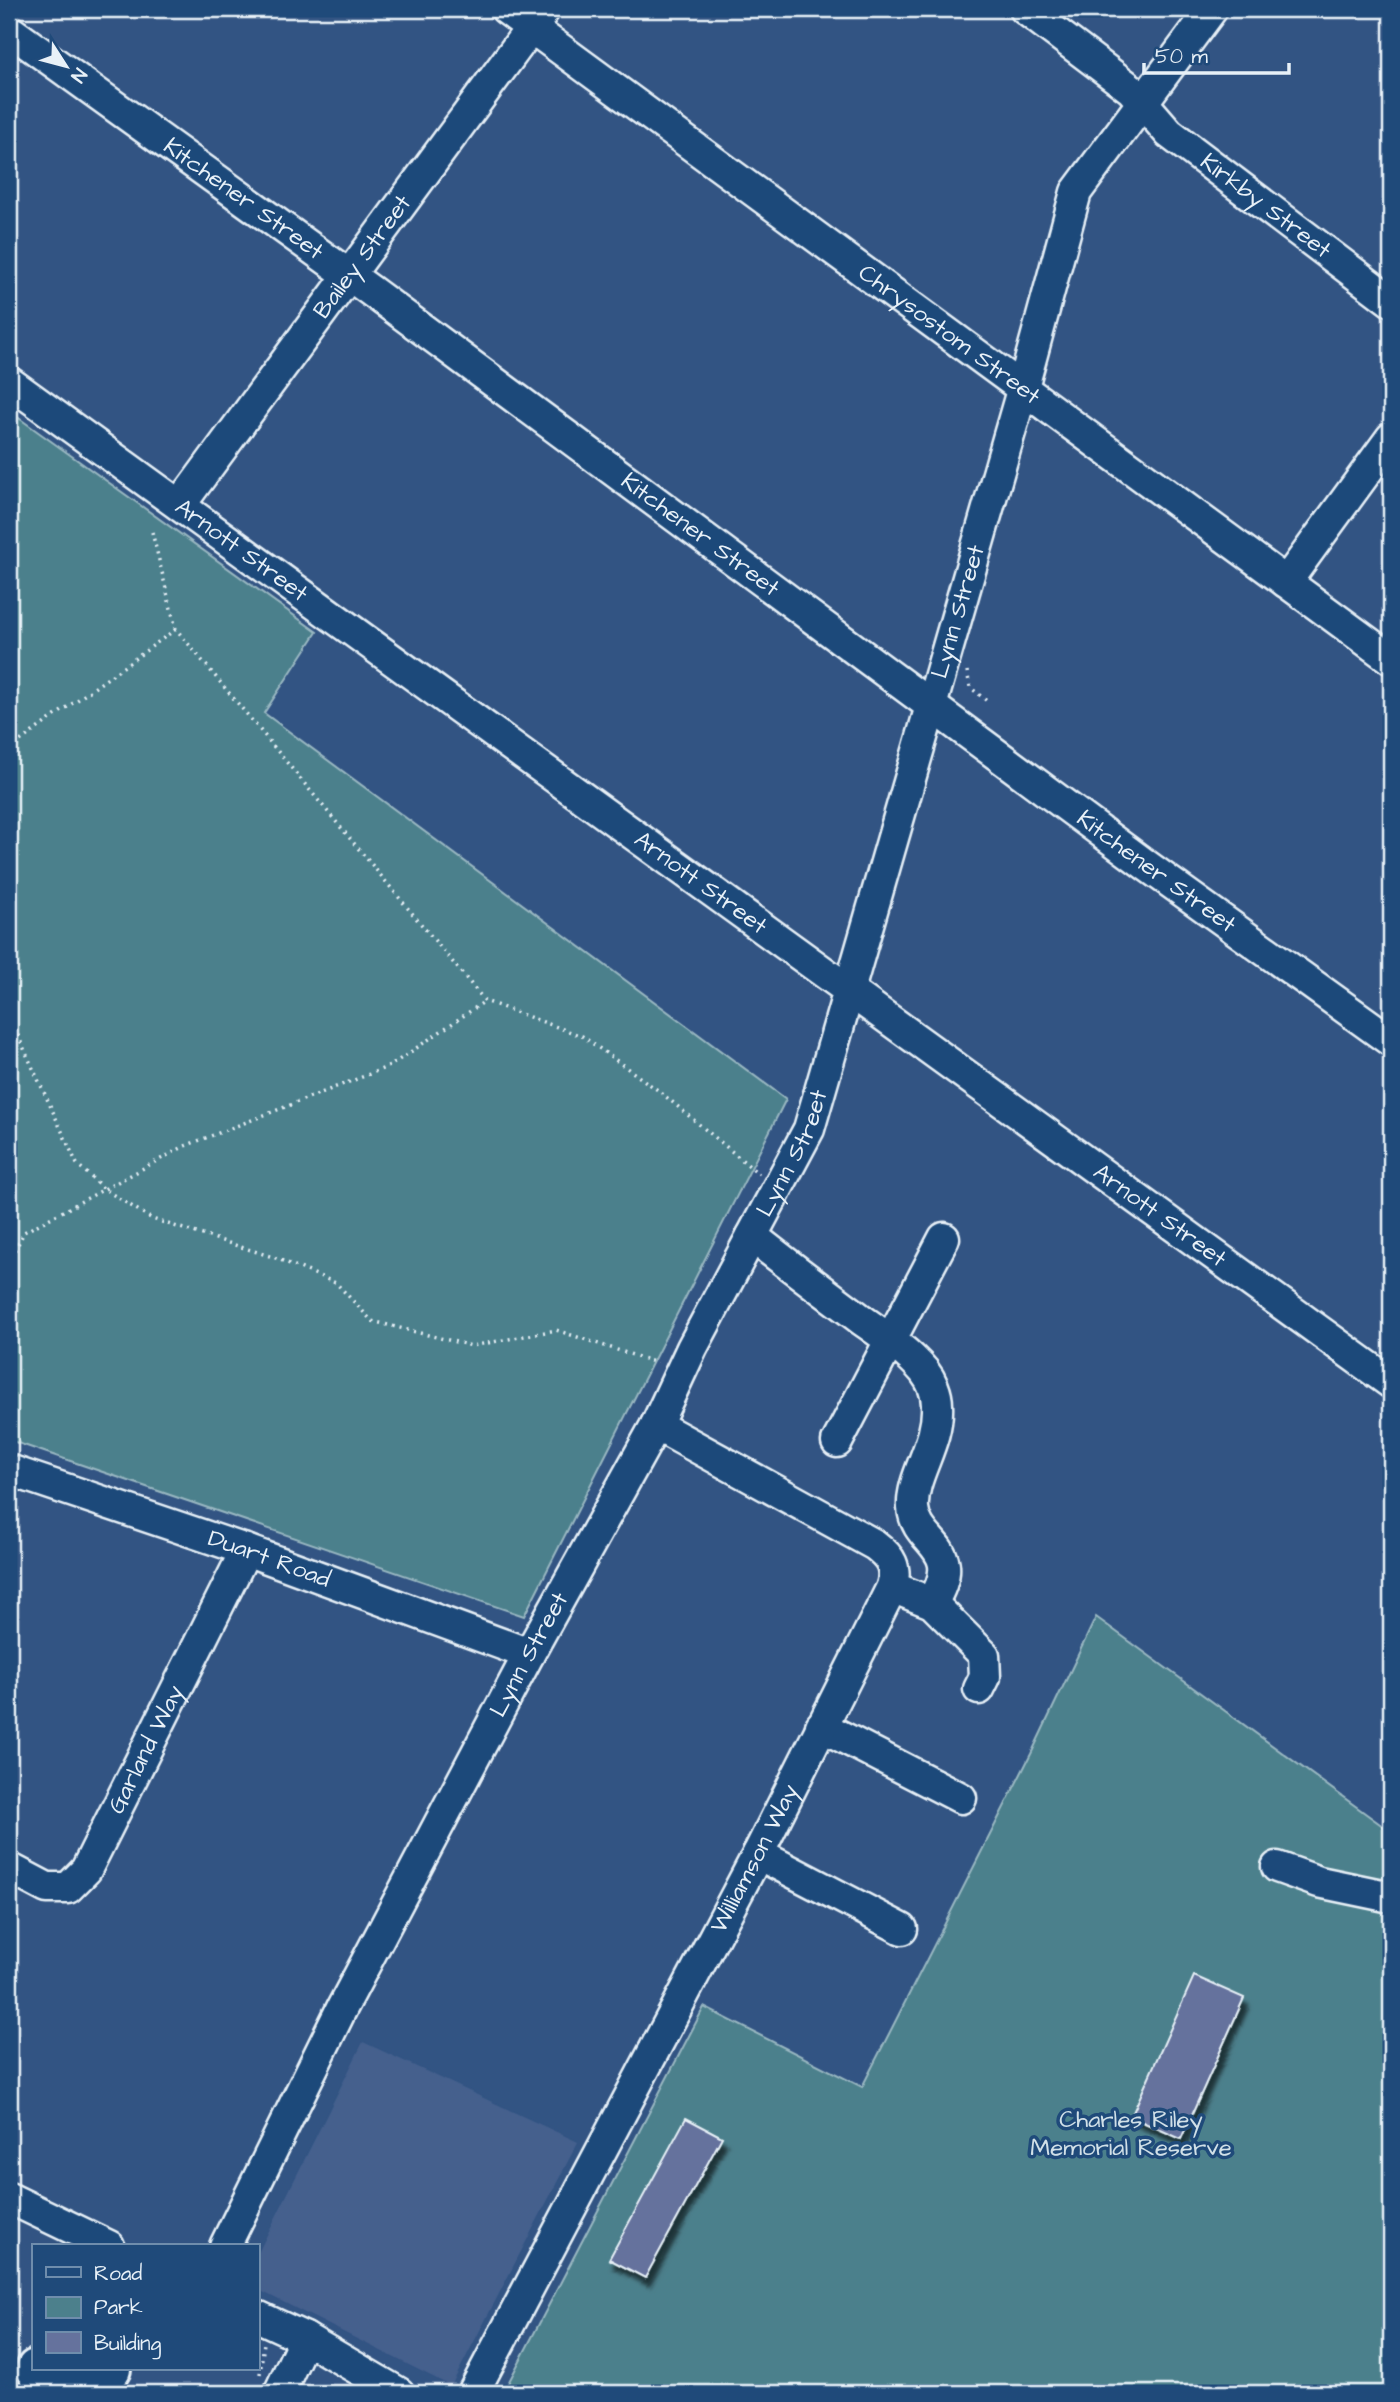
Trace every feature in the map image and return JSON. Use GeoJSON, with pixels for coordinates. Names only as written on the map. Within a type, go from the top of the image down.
{"type":"FeatureCollection","features":[{"type":"Feature","properties":{"kind":"highway"},"geometry":{"type":"LineString","coordinates":[[9,2355],[32,2366]]}},
{"type":"Feature","properties":{"kind":"highway"},"geometry":{"type":"LineString","coordinates":[[39,2370],[56,2379],[88,2382],[109,2370]]}},
{"type":"Feature","properties":{"kind":"street","name":"Chrysostom Street"},"geometry":{"type":"LineString","coordinates":[[506,9],[538,18],[1023,387],[1391,659]]}},
{"type":"Feature","properties":{"kind":"street","name":"Kirkby Street"},"geometry":{"type":"LineString","coordinates":[[1025,9],[1131,89],[1169,133],[1391,301]]}},
{"type":"Feature","properties":{"kind":"street","name":"Lynn Street"},"geometry":{"type":"LineString","coordinates":[[226,2244],[342,2008],[528,1654],[656,1425],[681,1371],[808,1129],[850,992],[1076,192],[1212,9]]}},
{"type":"Feature","properties":{"kind":"street","name":"Kitchener Street"},"geometry":{"type":"LineString","coordinates":[[9,10],[354,269],[933,696],[1168,860],[1391,1021]]}},
{"type":"Feature","properties":{"kind":"street","name":"Bailey Street"},"geometry":{"type":"LineString","coordinates":[[180,505],[538,18]]}},
{"type":"Feature","properties":{"kind":"street","name":"Kitchener Street"},"geometry":{"type":"LineString","coordinates":[[9,30],[354,269]]}},
{"type":"Feature","properties":{"kind":"street","name":"Arnott Street"},"geometry":{"type":"LineString","coordinates":[[9,382],[1391,1383]]}},
{"type":"Feature","properties":{"kind":"street"},"geometry":{"type":"LineString","coordinates":[[1286,582],[1391,438]]}},
{"type":"Feature","properties":{"kind":"street","name":"Kitchener Street"},"geometry":{"type":"LineString","coordinates":[[933,696],[1197,902],[1391,1041]]}},
{"type":"Feature","properties":{"kind":"street"},"geometry":{"type":"LineString","coordinates":[[752,1236],[891,1341],[923,1370],[937,1401],[934,1440],[915,1492],[913,1509],[916,1519],[942,1558],[944,1574],[932,1603]]}},
{"type":"Feature","properties":{"kind":"street"},"geometry":{"type":"LineString","coordinates":[[837,1442],[944,1238]]}},
{"type":"Feature","properties":{"kind":"street"},"geometry":{"type":"LineString","coordinates":[[656,1425],[875,1545],[893,1563],[895,1574],[892,1587],[932,1603],[984,1655],[985,1678],[979,1689]]}},
{"type":"Feature","properties":{"kind":"street","name":"Duart Road"},"geometry":{"type":"LineString","coordinates":[[9,1470],[246,1550],[528,1654]]}},
{"type":"Feature","properties":{"kind":"street","name":"Garland Way"},"geometry":{"type":"LineString","coordinates":[[9,1868],[47,1888],[68,1888],[86,1870],[246,1550]]}},
{"type":"Feature","properties":{"kind":"street","name":"Williamson Way"},"geometry":{"type":"LineString","coordinates":[[472,2393],[758,1854],[892,1587]]}},
{"type":"Feature","properties":{"kind":"street"},"geometry":{"type":"LineString","coordinates":[[821,1727],[961,1798]]}},
{"type":"Feature","properties":{"kind":"street"},"geometry":{"type":"LineString","coordinates":[[758,1854],[902,1929]]}},
{"type":"Feature","properties":{"kind":"street"},"geometry":{"type":"LineString","coordinates":[[1277,1867],[1318,1882],[1391,1897]]}},
{"type":"Feature","properties":{"kind":"street"},"geometry":{"type":"LineString","coordinates":[[9,2198],[105,2244]]}},
{"type":"Feature","properties":{"kind":"street"},"geometry":{"type":"LineString","coordinates":[[259,2317],[305,2338],[399,2393]]}},
{"type":"Feature","properties":{"kind":"street"},"geometry":{"type":"LineString","coordinates":[[279,2393],[305,2338]]}},
{"type":"Feature","properties":{"kind":"path"},"geometry":{"type":"LineString","coordinates":[[152,532],[176,629],[485,1001],[582,1036],[659,1091],[742,1163],[778,1187]]}},
{"type":"Feature","properties":{"kind":"path"},"geometry":{"type":"LineString","coordinates":[[9,748],[176,629]]}},
{"type":"Feature","properties":{"kind":"path"},"geometry":{"type":"LineString","coordinates":[[966,666],[970,687],[988,702]]}},
{"type":"Feature","properties":{"kind":"path"},"geometry":{"type":"LineString","coordinates":[[9,1263],[24,1232],[186,1146],[390,1066],[485,1001]]}},
{"type":"Feature","properties":{"kind":"path"},"geometry":{"type":"LineString","coordinates":[[9,1016],[77,1164],[104,1189],[152,1219],[273,1257],[336,1283],[372,1321],[472,1346],[556,1330],[681,1371]]}},
{"type":"Feature","properties":{"kind":"shaded area"},"geometry":{"type":"Polygon","coordinates":[[[363,2042],[578,2142],[451,2386],[259,2290],[259,2251],[363,2042]]]}},
{"type":"Feature","properties":{"kind":"green space"},"geometry":{"type":"Polygon","coordinates":[[[9,411],[317,632],[264,713],[786,1099],[524,1616],[9,1440],[9,411]]]}},
{"type":"Feature","properties":{"kind":"green space","name":"Charles Riley Memorial Reserve"},"geometry":{"type":"Polygon","coordinates":[[[1096,1617],[1391,1832],[1391,2393],[503,2393],[704,2007],[862,2087],[1031,1754],[1096,1617]]]}},
{"type":"Feature","properties":{"kind":"building"},"geometry":{"type":"Polygon","coordinates":[[[1194,1976],[1244,1998],[1181,2139],[1131,2117],[1194,1976]]]}},
{"type":"Feature","properties":{"kind":"building"},"geometry":{"type":"Polygon","coordinates":[[[686,2118],[722,2137],[645,2278],[609,2259],[686,2118]]]}}]}
